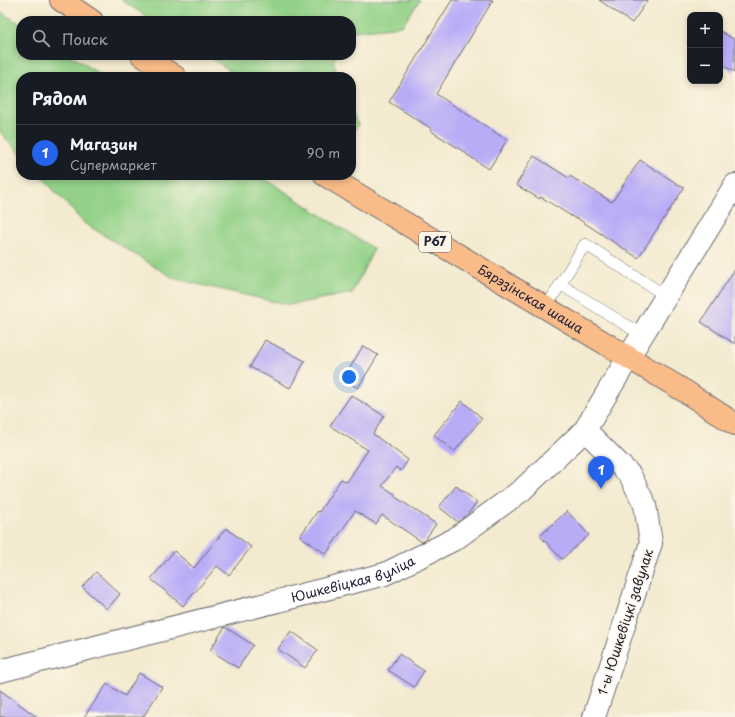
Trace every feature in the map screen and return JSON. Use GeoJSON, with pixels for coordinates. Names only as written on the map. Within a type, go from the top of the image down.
{"type":"FeatureCollection","features":[{"type":"Feature","properties":{"kind":"main road"},"geometry":{"type":"LineString","coordinates":[[61,0],[85,16]]}},
{"type":"Feature","properties":{"kind":"main road"},"geometry":{"type":"LineString","coordinates":[[150,60],[168,72]]}},
{"type":"Feature","properties":{"kind":"main road","name":"Бярэзінская шаша"},"geometry":{"type":"LineString","coordinates":[[333,180],[735,424]]}},
{"type":"Feature","properties":{"kind":"street","name":"Юшкевіцкая вуліца"},"geometry":{"type":"LineString","coordinates":[[0,671],[385,574],[455,539],[522,490],[585,430],[735,185]]}},
{"type":"Feature","properties":{"kind":"street","name":"1-ы Юшкевіцкі завулак"},"geometry":{"type":"LineString","coordinates":[[585,430],[630,474],[646,505],[651,543],[594,717]]}},
{"type":"Feature","properties":{"kind":"lane"},"geometry":{"type":"LineString","coordinates":[[545,308],[585,244],[666,296]]}},
{"type":"Feature","properties":{"kind":"lane"},"geometry":{"type":"LineString","coordinates":[[560,284],[642,335]]}},
{"type":"Feature","properties":{"kind":"green space"},"geometry":{"type":"Polygon","coordinates":[[[121,0],[420,0],[402,26],[356,31],[356,16],[146,16],[121,0]]]}},
{"type":"Feature","properties":{"kind":"green space"},"geometry":{"type":"Polygon","coordinates":[[[0,12],[16,21],[16,60],[78,60],[96,72],[16,72],[16,150],[0,132],[0,12]]]}},
{"type":"Feature","properties":{"kind":"green space"},"geometry":{"type":"Polygon","coordinates":[[[214,60],[334,60],[333,62],[337,72],[232,72],[214,60]]]}},
{"type":"Feature","properties":{"kind":"green space"},"geometry":{"type":"Polygon","coordinates":[[[45,180],[267,180],[374,249],[352,293],[289,305],[175,279],[84,223],[45,180]]]}},
{"type":"Feature","properties":{"kind":"building"},"geometry":{"type":"Polygon","coordinates":[[[452,0],[493,0],[436,94],[507,140],[489,169],[431,131],[432,129],[389,102],[452,0]]]}},
{"type":"Feature","properties":{"kind":"building"},"geometry":{"type":"Polygon","coordinates":[[[599,0],[648,0],[632,23],[599,0]]]}},
{"type":"Feature","properties":{"kind":"building"},"geometry":{"type":"Polygon","coordinates":[[[723,33],[735,40],[735,72],[723,66],[723,33]]]}},
{"type":"Feature","properties":{"kind":"building"},"geometry":{"type":"Polygon","coordinates":[[[534,156],[612,202],[640,160],[684,188],[638,258],[577,218],[576,219],[541,197],[540,199],[516,185],[534,156]]]}},
{"type":"Feature","properties":{"kind":"building"},"geometry":{"type":"Polygon","coordinates":[[[735,269],[735,344],[701,322],[735,269]]]}},
{"type":"Feature","properties":{"kind":"building"},"geometry":{"type":"Polygon","coordinates":[[[265,340],[305,361],[290,388],[250,367],[265,340]]]}},
{"type":"Feature","properties":{"kind":"building"},"geometry":{"type":"Polygon","coordinates":[[[363,346],[378,355],[358,388],[343,379],[363,346]]]}},
{"type":"Feature","properties":{"kind":"building"},"geometry":{"type":"Polygon","coordinates":[[[351,395],[384,416],[373,434],[408,460],[401,471],[396,467],[382,486],[395,494],[394,496],[436,524],[422,542],[382,515],[376,524],[355,511],[326,554],[300,536],[318,511],[319,512],[341,479],[347,482],[368,450],[330,426],[351,395]]]}},
{"type":"Feature","properties":{"kind":"building"},"geometry":{"type":"Polygon","coordinates":[[[462,401],[482,418],[454,452],[434,435],[462,401]]]}},
{"type":"Feature","properties":{"kind":"building"},"geometry":{"type":"Polygon","coordinates":[[[456,486],[477,502],[467,515],[458,522],[439,507],[456,486]]]}},
{"type":"Feature","properties":{"kind":"building"},"geometry":{"type":"Polygon","coordinates":[[[567,511],[589,535],[562,559],[540,536],[567,511]]]}},
{"type":"Feature","properties":{"kind":"building"},"geometry":{"type":"Polygon","coordinates":[[[226,528],[251,547],[229,575],[217,566],[183,606],[151,579],[174,551],[194,568],[226,528]]]}},
{"type":"Feature","properties":{"kind":"building"},"geometry":{"type":"Polygon","coordinates":[[[96,572],[120,594],[107,609],[82,587],[96,572]]]}},
{"type":"Feature","properties":{"kind":"building"},"geometry":{"type":"Polygon","coordinates":[[[225,627],[253,645],[238,668],[210,650],[225,627]]]}},
{"type":"Feature","properties":{"kind":"building"},"geometry":{"type":"Polygon","coordinates":[[[291,631],[318,650],[305,668],[278,649],[291,631]]]}},
{"type":"Feature","properties":{"kind":"building"},"geometry":{"type":"Polygon","coordinates":[[[399,654],[424,671],[414,687],[388,670],[399,654]]]}},
{"type":"Feature","properties":{"kind":"building"},"geometry":{"type":"Polygon","coordinates":[[[139,673],[162,687],[143,717],[84,717],[107,684],[125,696],[139,673]]]}},
{"type":"Feature","properties":{"kind":"building"},"geometry":{"type":"Polygon","coordinates":[[[0,690],[37,717],[0,717],[0,690]]]}},
{"type":"Feature","properties":{"kind":"place","name":"Магазин"},"geometry":{"type":"Point","coordinates":[601,489]}}]}
